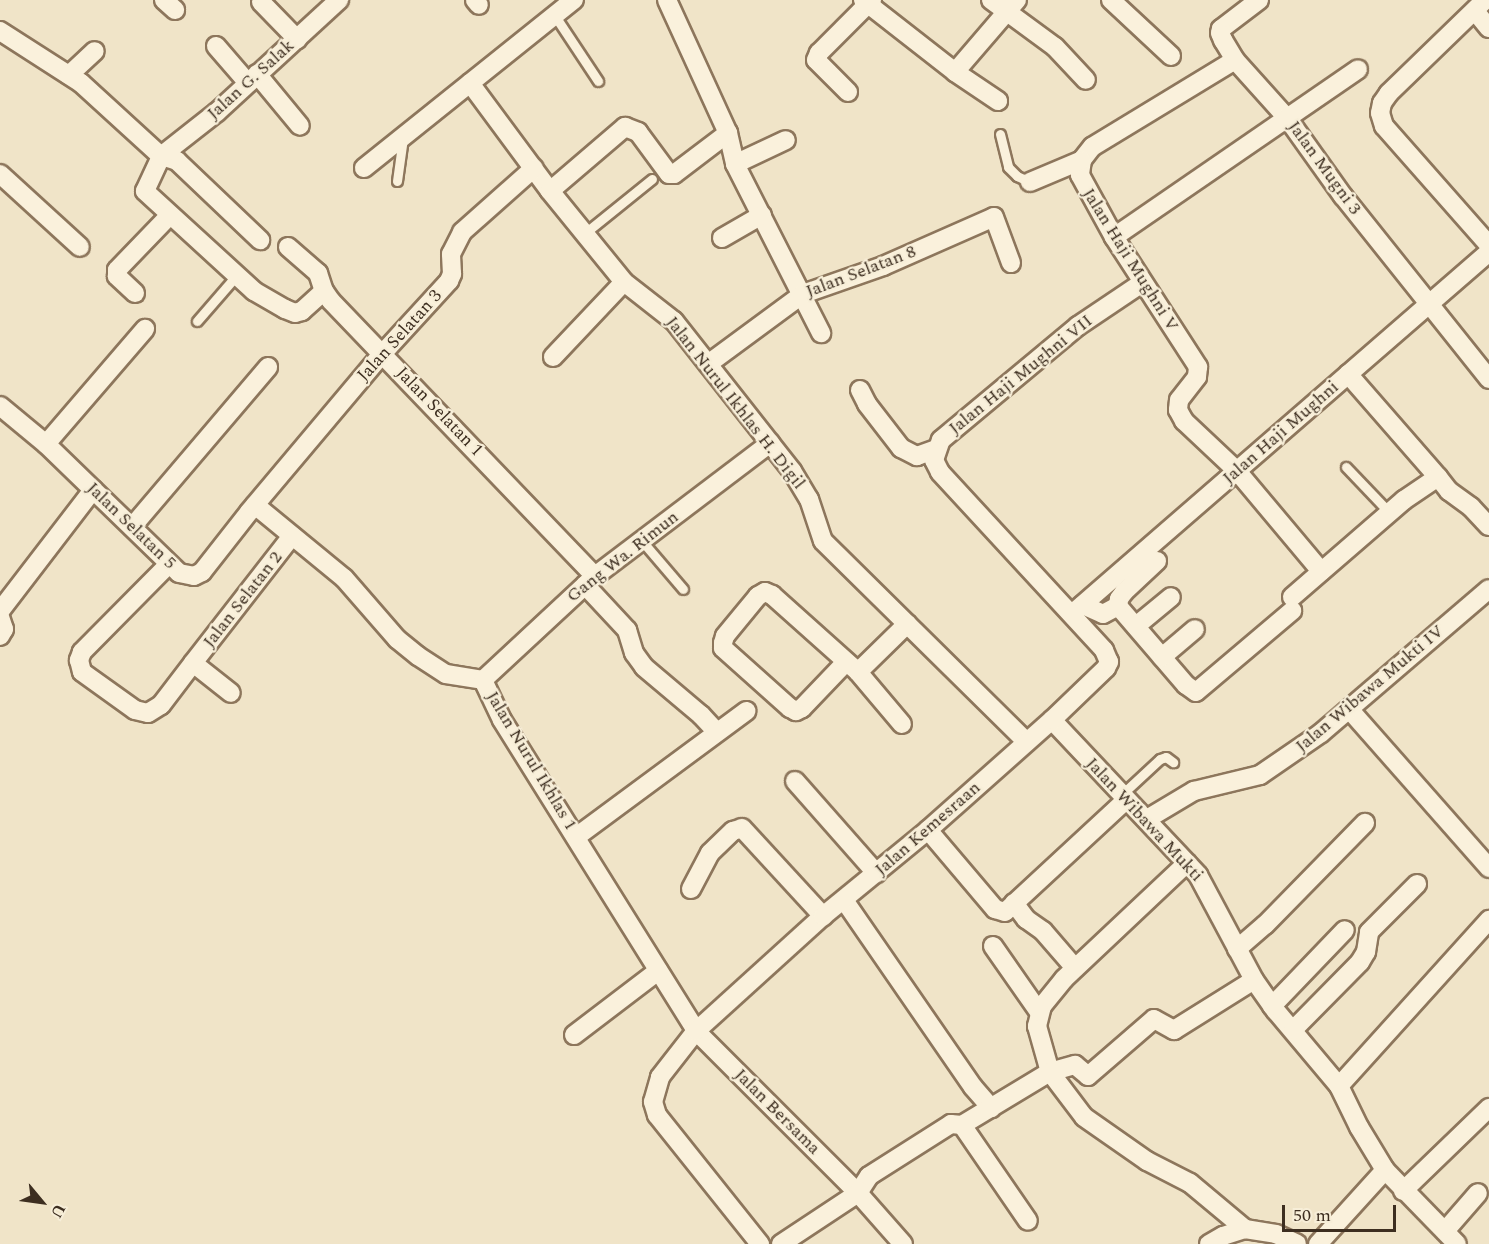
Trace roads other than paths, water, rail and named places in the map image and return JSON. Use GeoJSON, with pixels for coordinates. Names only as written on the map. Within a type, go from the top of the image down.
{"type":"FeatureCollection","features":[{"type":"Feature","properties":{"kind":"street","name":"Jalan G. Salak"},"geometry":{"type":"LineString","coordinates":[[161,156],[217,112],[339,0]]}},
{"type":"Feature","properties":{"kind":"street"},"geometry":{"type":"LineString","coordinates":[[364,168],[574,0]]}},
{"type":"Feature","properties":{"kind":"street"},"geometry":{"type":"LineString","coordinates":[[667,0],[728,133],[735,164],[822,333]]}},
{"type":"Feature","properties":{"kind":"street"},"geometry":{"type":"LineString","coordinates":[[992,0],[1012,6],[1086,80]]}},
{"type":"Feature","properties":{"kind":"street"},"geometry":{"type":"LineString","coordinates":[[1111,0],[1171,56]]}},
{"type":"Feature","properties":{"kind":"street"},"geometry":{"type":"LineString","coordinates":[[848,92],[816,60],[819,53],[868,1],[955,72],[998,101]]}},
{"type":"Feature","properties":{"kind":"street"},"geometry":{"type":"LineString","coordinates":[[261,2],[297,39]]}},
{"type":"Feature","properties":{"kind":"street","name":"Jalan Mugni 3"},"geometry":{"type":"LineString","coordinates":[[1246,3],[1221,29],[1220,33],[1235,60],[1288,119],[1343,196],[1489,379]]}},
{"type":"Feature","properties":{"kind":"street"},"geometry":{"type":"LineString","coordinates":[[1483,3],[1489,28]]}},
{"type":"Feature","properties":{"kind":"street"},"geometry":{"type":"LineString","coordinates":[[1483,3],[1389,93],[1382,103],[1380,113],[1384,126],[1489,245]]}},
{"type":"Feature","properties":{"kind":"street"},"geometry":{"type":"LineString","coordinates":[[955,72],[1012,6]]}},
{"type":"Feature","properties":{"kind":"street"},"geometry":{"type":"LineString","coordinates":[[0,31],[81,83],[161,156],[177,161],[260,240]]}},
{"type":"Feature","properties":{"kind":"street"},"geometry":{"type":"LineString","coordinates":[[216,46],[300,126]]}},
{"type":"Feature","properties":{"kind":"street"},"geometry":{"type":"LineString","coordinates":[[69,75],[95,51]]}},
{"type":"Feature","properties":{"kind":"street"},"geometry":{"type":"LineString","coordinates":[[1030,182],[1082,160],[1102,140],[1235,60]]}},
{"type":"Feature","properties":{"kind":"street"},"geometry":{"type":"LineString","coordinates":[[1114,237],[1358,69]]}},
{"type":"Feature","properties":{"kind":"street","name":"Jalan Nurul Ikhlas H. Digil"},"geometry":{"type":"LineString","coordinates":[[471,83],[550,191],[624,282],[674,321],[770,443],[804,489],[823,541],[1027,742]]}},
{"type":"Feature","properties":{"kind":"street"},"geometry":{"type":"LineString","coordinates":[[550,191],[625,127],[638,132],[669,174],[674,174],[728,133]]}},
{"type":"Feature","properties":{"kind":"street"},"geometry":{"type":"LineString","coordinates":[[735,164],[786,140]]}},
{"type":"Feature","properties":{"kind":"street"},"geometry":{"type":"LineString","coordinates":[[161,156],[145,191],[169,216],[254,291],[295,314],[302,312],[324,291]]}},
{"type":"Feature","properties":{"kind":"street","name":"Jalan Haji Mughni V"},"geometry":{"type":"LineString","coordinates":[[1082,160],[1082,183],[1142,283],[1198,367],[1197,377],[1179,400],[1178,410],[1184,421],[1237,471]]}},
{"type":"Feature","properties":{"kind":"street","name":"Jalan Selatan 3"},"geometry":{"type":"LineString","coordinates":[[255,505],[383,353],[448,281],[452,274],[451,254],[462,232],[534,168]]}},
{"type":"Feature","properties":{"kind":"street"},"geometry":{"type":"LineString","coordinates":[[0,174],[80,247]]}},
{"type":"Feature","properties":{"kind":"street"},"geometry":{"type":"LineString","coordinates":[[722,238],[762,215]]}},
{"type":"Feature","properties":{"kind":"street"},"geometry":{"type":"LineString","coordinates":[[135,293],[117,276],[117,270],[169,216]]}},
{"type":"Feature","properties":{"kind":"street","name":"Jalan Selatan 8"},"geometry":{"type":"LineString","coordinates":[[708,364],[803,294],[883,266],[994,217],[1011,263]]}},
{"type":"Feature","properties":{"kind":"street","name":"Jalan Selatan 1"},"geometry":{"type":"LineString","coordinates":[[288,248],[318,273],[324,291],[590,580],[627,630],[634,653],[644,667],[701,715],[717,732]]}},
{"type":"Feature","properties":{"kind":"street","name":"Jalan Haji Mughni"},"geometry":{"type":"LineString","coordinates":[[1078,609],[1489,252]]}},
{"type":"Feature","properties":{"kind":"street"},"geometry":{"type":"LineString","coordinates":[[553,357],[624,282]]}},
{"type":"Feature","properties":{"kind":"street","name":"Jalan Haji Mughni VII"},"geometry":{"type":"LineString","coordinates":[[1078,609],[940,472],[934,460],[936,449],[941,440],[1078,326],[1142,283]]}},
{"type":"Feature","properties":{"kind":"street"},"geometry":{"type":"LineString","coordinates":[[46,444],[145,329]]}},
{"type":"Feature","properties":{"kind":"street"},"geometry":{"type":"LineString","coordinates":[[132,527],[268,367]]}},
{"type":"Feature","properties":{"kind":"street"},"geometry":{"type":"LineString","coordinates":[[1348,374],[1449,491],[1472,507],[1489,526]]}},
{"type":"Feature","properties":{"kind":"street"},"geometry":{"type":"LineString","coordinates":[[860,390],[867,404],[901,448],[917,456],[936,449]]}},
{"type":"Feature","properties":{"kind":"street","name":"Jalan Selatan 5"},"geometry":{"type":"LineString","coordinates":[[2,410],[46,444],[169,564],[187,576],[202,572],[255,505]]}},
{"type":"Feature","properties":{"kind":"street","name":"Gang Wa. Rimun"},"geometry":{"type":"LineString","coordinates":[[483,680],[590,580],[770,443]]}},
{"type":"Feature","properties":{"kind":"street"},"geometry":{"type":"LineString","coordinates":[[1237,471],[1321,571]]}},
{"type":"Feature","properties":{"kind":"street"},"geometry":{"type":"LineString","coordinates":[[1157,561],[1124,592],[1119,599],[1119,606],[1162,657],[1196,692],[1292,604],[1321,571],[1390,513],[1438,477]]}},
{"type":"Feature","properties":{"kind":"street"},"geometry":{"type":"LineString","coordinates":[[0,610],[93,490]]}},
{"type":"Feature","properties":{"kind":"street","name":"Jalan Nurul Ikhlas 1"},"geometry":{"type":"LineString","coordinates":[[255,505],[344,578],[397,639],[418,656],[446,674],[483,680],[502,720],[696,1031]]}},
{"type":"Feature","properties":{"kind":"street","name":"Jalan Selatan 2"},"geometry":{"type":"LineString","coordinates":[[169,564],[82,652],[79,660],[82,672],[135,710],[148,713],[161,705],[292,536]]}},
{"type":"Feature","properties":{"kind":"street","name":"Jalan Wibawa Mukti IV"},"geometry":{"type":"LineString","coordinates":[[1147,819],[1194,791],[1260,776],[1321,733],[1489,589]]}},
{"type":"Feature","properties":{"kind":"street"},"geometry":{"type":"LineString","coordinates":[[902,724],[852,667],[772,595],[765,592],[758,596],[725,636],[723,643],[723,648],[796,711],[802,708],[852,667],[907,624]]}},
{"type":"Feature","properties":{"kind":"street"},"geometry":{"type":"LineString","coordinates":[[1136,626],[1171,597]]}},
{"type":"Feature","properties":{"kind":"street"},"geometry":{"type":"LineString","coordinates":[[1078,609],[1103,614],[1119,606]]}},
{"type":"Feature","properties":{"kind":"street","name":"Jalan Kemesraan"},"geometry":{"type":"LineString","coordinates":[[760,1244],[657,1115],[653,1102],[660,1077],[696,1031],[823,916],[928,830],[1102,674],[1109,662],[1078,609]]}},
{"type":"Feature","properties":{"kind":"street"},"geometry":{"type":"LineString","coordinates":[[0,617],[4,629],[0,636]]}},
{"type":"Feature","properties":{"kind":"street"},"geometry":{"type":"LineString","coordinates":[[1162,657],[1195,629]]}},
{"type":"Feature","properties":{"kind":"street"},"geometry":{"type":"LineString","coordinates":[[193,663],[231,693]]}},
{"type":"Feature","properties":{"kind":"street"},"geometry":{"type":"LineString","coordinates":[[1349,709],[1489,868]]}},
{"type":"Feature","properties":{"kind":"street"},"geometry":{"type":"LineString","coordinates":[[576,837],[746,711]]}},
{"type":"Feature","properties":{"kind":"street","name":"Jalan Wibawa Mukti"},"geometry":{"type":"LineString","coordinates":[[1052,720],[1123,799],[1147,819],[1187,863],[1208,891],[1254,980],[1272,1006],[1339,1086],[1359,1127],[1385,1170],[1451,1238]]}},
{"type":"Feature","properties":{"kind":"street"},"geometry":{"type":"LineString","coordinates":[[795,781],[876,873]]}},
{"type":"Feature","properties":{"kind":"street"},"geometry":{"type":"LineString","coordinates":[[928,830],[995,909],[1009,907],[1123,799]]}},
{"type":"Feature","properties":{"kind":"street"},"geometry":{"type":"LineString","coordinates":[[1237,949],[1264,925],[1365,823]]}},
{"type":"Feature","properties":{"kind":"street"},"geometry":{"type":"LineString","coordinates":[[691,889],[714,848],[733,831],[742,828],[823,916]]}},
{"type":"Feature","properties":{"kind":"street"},"geometry":{"type":"LineString","coordinates":[[1187,863],[1122,927],[1075,968],[1051,994],[1039,1012],[1036,1026],[1050,1072],[1084,1117],[1147,1161],[1190,1183],[1245,1230]]}},
{"type":"Feature","properties":{"kind":"street"},"geometry":{"type":"LineString","coordinates":[[1293,1030],[1360,962],[1366,952],[1369,932],[1418,884]]}},
{"type":"Feature","properties":{"kind":"street"},"geometry":{"type":"LineString","coordinates":[[844,900],[973,1087],[991,1108]]}},
{"type":"Feature","properties":{"kind":"street"},"geometry":{"type":"LineString","coordinates":[[1009,907],[1043,931],[1075,968]]}},
{"type":"Feature","properties":{"kind":"street"},"geometry":{"type":"LineString","coordinates":[[1339,1086],[1489,920]]}},
{"type":"Feature","properties":{"kind":"street"},"geometry":{"type":"LineString","coordinates":[[1272,1006],[1345,930]]}},
{"type":"Feature","properties":{"kind":"street"},"geometry":{"type":"LineString","coordinates":[[993,946],[1039,1012]]}},
{"type":"Feature","properties":{"kind":"street"},"geometry":{"type":"LineString","coordinates":[[574,1035],[658,971]]}},
{"type":"Feature","properties":{"kind":"street"},"geometry":{"type":"LineString","coordinates":[[781,1244],[858,1193],[869,1176],[951,1124],[962,1125],[1050,1072],[1075,1065],[1088,1076],[1154,1019],[1174,1030],[1254,980]]}},
{"type":"Feature","properties":{"kind":"street","name":"Jalan Bersama"},"geometry":{"type":"LineString","coordinates":[[696,1031],[858,1193],[903,1244]]}},
{"type":"Feature","properties":{"kind":"street"},"geometry":{"type":"LineString","coordinates":[[1403,1191],[1489,1107]]}},
{"type":"Feature","properties":{"kind":"street"},"geometry":{"type":"LineString","coordinates":[[962,1125],[1028,1221]]}},
{"type":"Feature","properties":{"kind":"street"},"geometry":{"type":"LineString","coordinates":[[1318,1244],[1385,1170]]}},
{"type":"Feature","properties":{"kind":"street"},"geometry":{"type":"LineString","coordinates":[[1451,1238],[1478,1193]]}},
{"type":"Feature","properties":{"kind":"street"},"geometry":{"type":"LineString","coordinates":[[1209,1244],[1223,1236],[1245,1230],[1276,1234],[1297,1244]]}},
{"type":"Feature","properties":{"kind":"lane"},"geometry":{"type":"LineString","coordinates":[[555,16],[598,81]]}},
{"type":"Feature","properties":{"kind":"lane"},"geometry":{"type":"LineString","coordinates":[[1000,134],[1008,167],[1017,176],[1030,182]]}},
{"type":"Feature","properties":{"kind":"lane"},"geometry":{"type":"LineString","coordinates":[[397,181],[403,138]]}},
{"type":"Feature","properties":{"kind":"lane"},"geometry":{"type":"LineString","coordinates":[[585,233],[652,179]]}},
{"type":"Feature","properties":{"kind":"lane"},"geometry":{"type":"LineString","coordinates":[[197,321],[236,276]]}},
{"type":"Feature","properties":{"kind":"lane"},"geometry":{"type":"LineString","coordinates":[[1346,467],[1390,513]]}},
{"type":"Feature","properties":{"kind":"lane"},"geometry":{"type":"LineString","coordinates":[[642,541],[683,589]]}},
{"type":"Feature","properties":{"kind":"lane"},"geometry":{"type":"LineString","coordinates":[[1123,799],[1160,759],[1166,757],[1173,762]]}}]}
